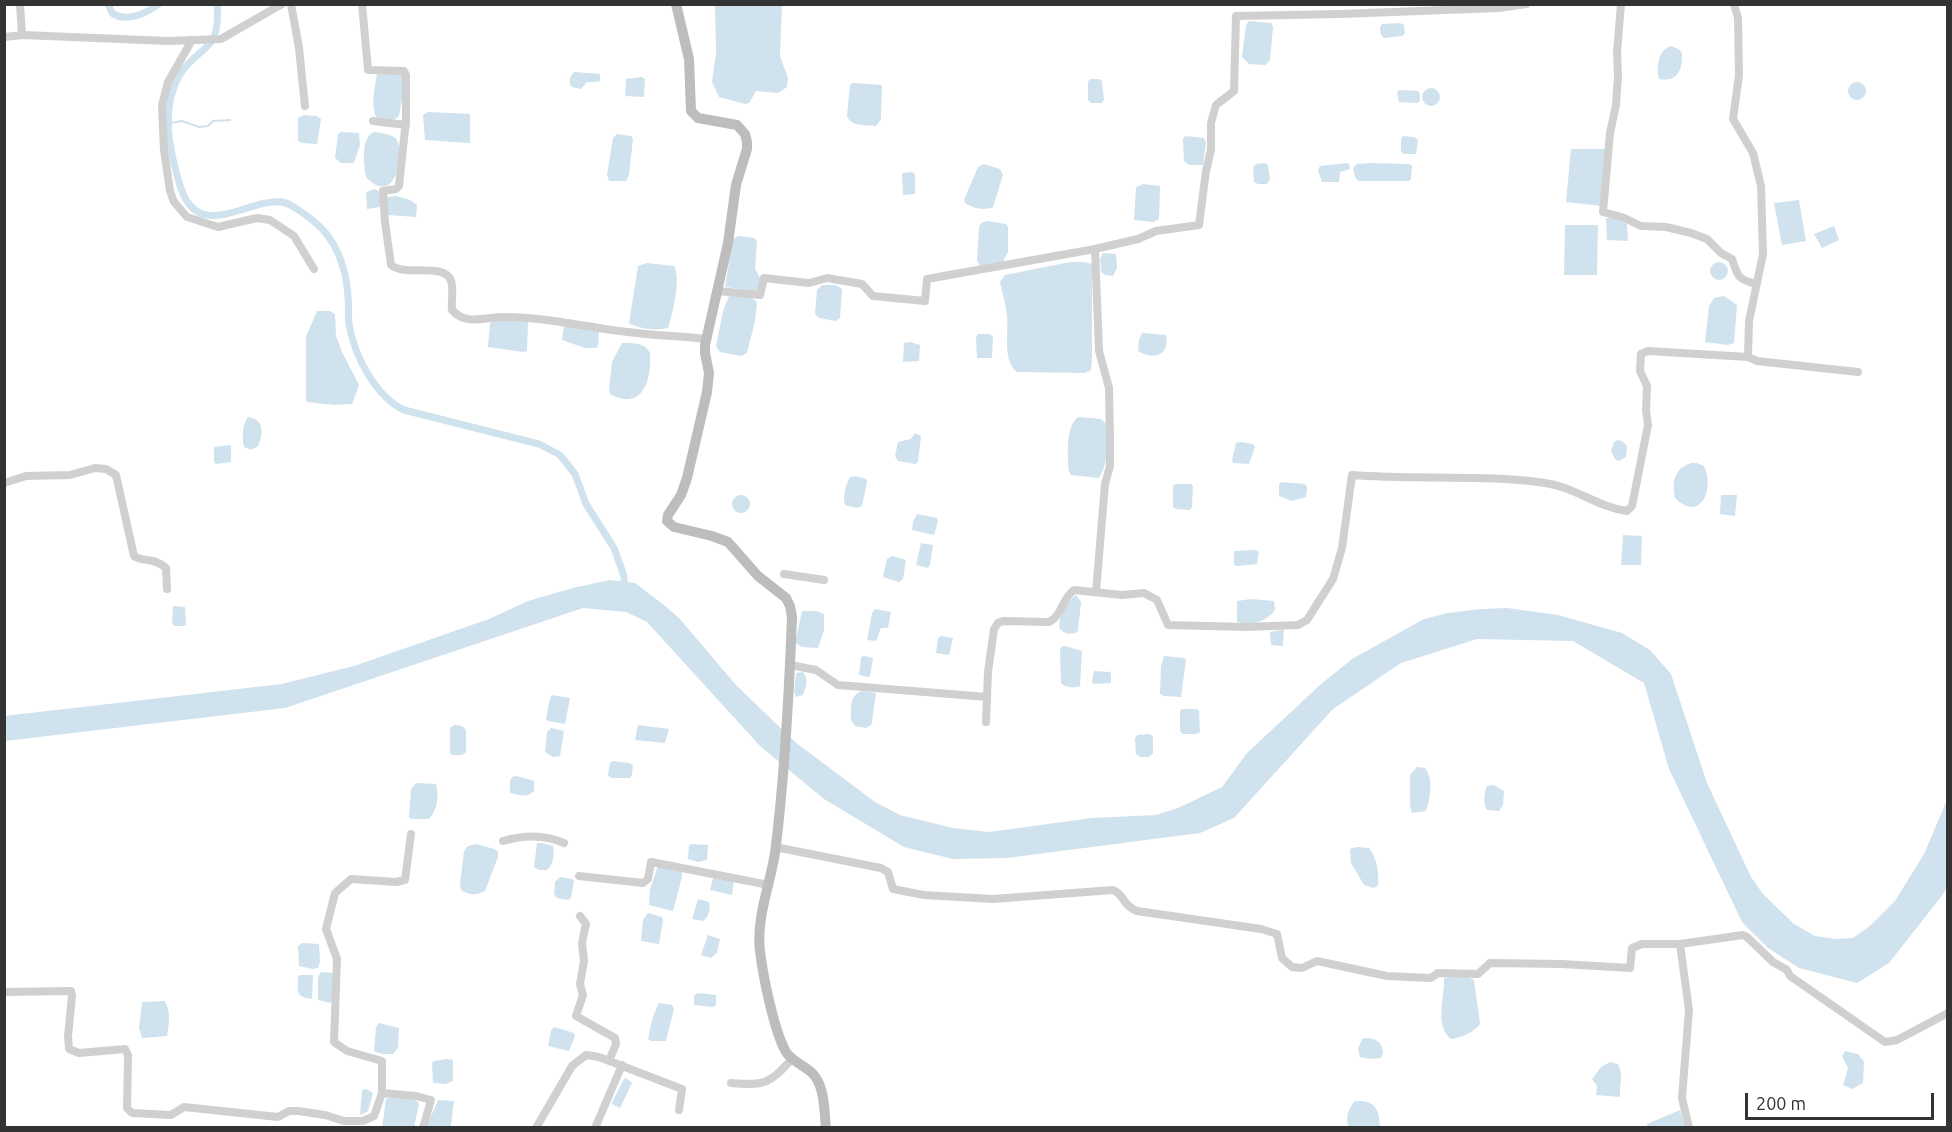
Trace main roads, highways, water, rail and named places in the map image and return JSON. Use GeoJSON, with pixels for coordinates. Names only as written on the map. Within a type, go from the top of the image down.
{"type":"FeatureCollection","features":[{"type":"Feature","properties":{"kind":"main road"},"geometry":{"type":"LineString","coordinates":[[676,4],[689,64],[691,111],[698,118],[724,121],[737,126],[747,142],[747,149],[736,185],[728,243],[706,339],[705,353],[710,373],[707,392],[687,478],[681,495],[668,515],[668,521],[674,527],[728,542],[758,576],[786,598],[790,606],[792,617],[788,718],[775,847],[769,885],[762,909],[759,949],[776,1023],[786,1051],[818,1081],[823,1099],[826,1128]]}},
{"type":"Feature","properties":{"kind":"water"},"geometry":{"type":"Polygon","coordinates":[[[715,5],[782,5],[780,56],[788,78],[787,87],[778,93],[756,91],[749,103],[745,104],[719,97],[712,82],[716,53],[715,5]]]}},
{"type":"Feature","properties":{"kind":"water"},"geometry":{"type":"Polygon","coordinates":[[[1249,21],[1271,23],[1273,27],[1270,60],[1265,65],[1249,64],[1242,57],[1246,25],[1249,21]]]}},
{"type":"Feature","properties":{"kind":"water"},"geometry":{"type":"Polygon","coordinates":[[[1400,23],[1404,25],[1405,33],[1402,36],[1384,38],[1381,35],[1382,24],[1400,23]]]}},
{"type":"Feature","properties":{"kind":"water"},"geometry":{"type":"Polygon","coordinates":[[[1671,46],[1682,53],[1680,70],[1672,78],[1659,79],[1659,60],[1663,51],[1671,46]]]}},
{"type":"Feature","properties":{"kind":"water"},"geometry":{"type":"Polygon","coordinates":[[[397,72],[404,75],[399,116],[394,120],[377,118],[373,103],[377,74],[397,72]]]}},
{"type":"Feature","properties":{"kind":"water"},"geometry":{"type":"Polygon","coordinates":[[[574,72],[600,74],[600,81],[587,82],[581,89],[572,87],[570,80],[574,72]]]}},
{"type":"Feature","properties":{"kind":"water"},"geometry":{"type":"Polygon","coordinates":[[[642,77],[645,79],[644,97],[625,96],[626,79],[642,77]]]}},
{"type":"Feature","properties":{"kind":"water"},"geometry":{"type":"Polygon","coordinates":[[[1090,79],[1102,81],[1104,100],[1102,103],[1091,103],[1088,100],[1090,79]]]}},
{"type":"Feature","properties":{"kind":"water"},"geometry":{"type":"Polygon","coordinates":[[[1853,82],[1861,82],[1866,87],[1864,98],[1853,100],[1848,95],[1848,87],[1853,82]]]}},
{"type":"Feature","properties":{"kind":"water"},"geometry":{"type":"Polygon","coordinates":[[[853,83],[882,85],[881,119],[876,126],[855,124],[849,120],[847,116],[850,85],[853,83]]]}},
{"type":"Feature","properties":{"kind":"water"},"geometry":{"type":"Polygon","coordinates":[[[1431,88],[1437,91],[1440,97],[1437,103],[1431,106],[1425,103],[1422,97],[1425,91],[1431,88]]]}},
{"type":"Feature","properties":{"kind":"water"},"geometry":{"type":"Polygon","coordinates":[[[1400,90],[1418,91],[1420,101],[1417,103],[1399,102],[1397,92],[1400,90]]]}},
{"type":"Feature","properties":{"kind":"water"},"geometry":{"type":"Polygon","coordinates":[[[428,112],[470,114],[470,143],[425,140],[423,115],[428,112]]]}},
{"type":"Feature","properties":{"kind":"water"},"geometry":{"type":"Polygon","coordinates":[[[304,115],[317,116],[321,119],[317,144],[298,141],[298,118],[304,115]]]}},
{"type":"Feature","properties":{"kind":"water"},"geometry":{"type":"Polygon","coordinates":[[[341,132],[359,133],[360,145],[354,163],[341,163],[335,158],[338,134],[341,132]]]}},
{"type":"Feature","properties":{"kind":"water"},"geometry":{"type":"Polygon","coordinates":[[[374,132],[392,136],[399,145],[399,164],[396,174],[385,186],[377,185],[366,177],[365,146],[374,132]]]}},
{"type":"Feature","properties":{"kind":"water"},"geometry":{"type":"Polygon","coordinates":[[[617,134],[631,136],[633,139],[629,175],[626,181],[609,181],[607,175],[613,138],[617,134]]]}},
{"type":"Feature","properties":{"kind":"water"},"geometry":{"type":"Polygon","coordinates":[[[1185,136],[1204,138],[1206,143],[1203,165],[1189,165],[1184,161],[1183,139],[1185,136]]]}},
{"type":"Feature","properties":{"kind":"water"},"geometry":{"type":"Polygon","coordinates":[[[1403,136],[1414,137],[1418,140],[1416,154],[1403,154],[1401,139],[1403,136]]]}},
{"type":"Feature","properties":{"kind":"water"},"geometry":{"type":"Polygon","coordinates":[[[1571,149],[1607,149],[1602,206],[1566,202],[1571,149]]]}},
{"type":"Feature","properties":{"kind":"water"},"geometry":{"type":"Polygon","coordinates":[[[1347,163],[1350,169],[1340,172],[1339,182],[1322,182],[1318,170],[1320,166],[1347,163]]]}},
{"type":"Feature","properties":{"kind":"water"},"geometry":{"type":"Polygon","coordinates":[[[984,164],[1000,169],[1003,175],[993,207],[982,209],[968,205],[964,200],[978,167],[984,164]]]}},
{"type":"Feature","properties":{"kind":"water"},"geometry":{"type":"Polygon","coordinates":[[[1256,164],[1268,165],[1270,179],[1267,184],[1258,184],[1254,182],[1253,167],[1256,164]]]}},
{"type":"Feature","properties":{"kind":"water"},"geometry":{"type":"Polygon","coordinates":[[[1357,164],[1409,164],[1412,166],[1411,179],[1409,181],[1358,181],[1353,168],[1357,164]]]}},
{"type":"Feature","properties":{"kind":"water"},"geometry":{"type":"Polygon","coordinates":[[[913,172],[915,194],[903,195],[902,173],[913,172]]]}},
{"type":"Feature","properties":{"kind":"water"},"geometry":{"type":"Polygon","coordinates":[[[1143,184],[1160,186],[1159,219],[1154,222],[1134,220],[1136,187],[1143,184]]]}},
{"type":"Feature","properties":{"kind":"water"},"geometry":{"type":"Polygon","coordinates":[[[375,189],[380,192],[380,207],[367,209],[366,192],[375,189]]]}},
{"type":"Feature","properties":{"kind":"water"},"geometry":{"type":"Polygon","coordinates":[[[396,196],[410,200],[417,205],[416,217],[388,215],[387,198],[396,196]]]}},
{"type":"Feature","properties":{"kind":"water"},"geometry":{"type":"Polygon","coordinates":[[[1799,200],[1806,241],[1782,245],[1774,203],[1799,200]]]}},
{"type":"Feature","properties":{"kind":"water"},"geometry":{"type":"Polygon","coordinates":[[[1606,218],[1616,218],[1627,224],[1628,241],[1607,240],[1606,218]]]}},
{"type":"Feature","properties":{"kind":"water"},"geometry":{"type":"Polygon","coordinates":[[[987,221],[1006,224],[1008,252],[1002,263],[980,266],[977,260],[979,227],[981,223],[987,221]]]}},
{"type":"Feature","properties":{"kind":"water"},"geometry":{"type":"Polygon","coordinates":[[[1565,225],[1598,225],[1597,275],[1564,275],[1565,225]]]}},
{"type":"Feature","properties":{"kind":"water"},"geometry":{"type":"Polygon","coordinates":[[[1834,226],[1839,240],[1822,248],[1814,234],[1834,226]]]}},
{"type":"Feature","properties":{"kind":"water"},"geometry":{"type":"Polygon","coordinates":[[[738,236],[755,238],[757,242],[755,269],[761,279],[757,291],[725,287],[733,239],[738,236]]]}},
{"type":"Feature","properties":{"kind":"water"},"geometry":{"type":"Polygon","coordinates":[[[1103,253],[1116,254],[1117,268],[1113,276],[1101,272],[1100,259],[1103,253]]]}},
{"type":"Feature","properties":{"kind":"water"},"geometry":{"type":"Polygon","coordinates":[[[1070,262],[1092,264],[1091,370],[1085,373],[1017,372],[1009,361],[1007,315],[1000,282],[1005,275],[1070,262]]]}},
{"type":"Feature","properties":{"kind":"water"},"geometry":{"type":"Polygon","coordinates":[[[1715,262],[1723,262],[1728,267],[1726,278],[1715,280],[1710,275],[1710,267],[1715,262]]]}},
{"type":"Feature","properties":{"kind":"water"},"geometry":{"type":"Polygon","coordinates":[[[647,263],[674,266],[676,272],[676,296],[668,328],[648,329],[629,323],[638,266],[647,263]]]}},
{"type":"Feature","properties":{"kind":"water"},"geometry":{"type":"Polygon","coordinates":[[[822,285],[835,285],[841,288],[840,318],[836,321],[819,318],[815,314],[817,290],[822,285]]]}},
{"type":"Feature","properties":{"kind":"water"},"geometry":{"type":"Polygon","coordinates":[[[729,296],[752,298],[757,302],[747,353],[741,356],[720,352],[716,346],[723,311],[729,296]]]}},
{"type":"Feature","properties":{"kind":"water"},"geometry":{"type":"Polygon","coordinates":[[[1724,296],[1737,305],[1734,343],[1728,345],[1705,342],[1709,306],[1714,298],[1724,296]]]}},
{"type":"Feature","properties":{"kind":"water"},"geometry":{"type":"Polygon","coordinates":[[[317,311],[330,311],[335,314],[336,336],[359,385],[352,404],[334,405],[306,400],[306,337],[317,311]]]}},
{"type":"Feature","properties":{"kind":"water"},"geometry":{"type":"Polygon","coordinates":[[[496,320],[528,322],[527,351],[488,347],[490,323],[496,320]]]}},
{"type":"Feature","properties":{"kind":"water"},"geometry":{"type":"Polygon","coordinates":[[[564,326],[599,330],[598,346],[585,348],[562,340],[564,326]]]}},
{"type":"Feature","properties":{"kind":"water"},"geometry":{"type":"Polygon","coordinates":[[[1142,333],[1166,335],[1166,347],[1155,356],[1138,351],[1142,333]]]}},
{"type":"Feature","properties":{"kind":"water"},"geometry":{"type":"Polygon","coordinates":[[[978,334],[993,336],[992,358],[977,358],[976,337],[978,334]]]}},
{"type":"Feature","properties":{"kind":"water"},"geometry":{"type":"Polygon","coordinates":[[[622,343],[642,345],[650,353],[647,382],[638,396],[630,399],[610,394],[609,389],[612,362],[622,343]]]}},
{"type":"Feature","properties":{"kind":"water"},"geometry":{"type":"Polygon","coordinates":[[[904,343],[920,345],[919,361],[903,362],[904,343]]]}},
{"type":"Feature","properties":{"kind":"water"},"geometry":{"type":"Polygon","coordinates":[[[248,417],[260,424],[262,432],[258,446],[251,450],[244,447],[243,439],[248,417]]]}},
{"type":"Feature","properties":{"kind":"water"},"geometry":{"type":"Polygon","coordinates":[[[1079,417],[1101,419],[1107,425],[1106,459],[1099,478],[1071,475],[1069,471],[1070,433],[1075,420],[1079,417]]]}},
{"type":"Feature","properties":{"kind":"water"},"geometry":{"type":"Polygon","coordinates":[[[915,433],[921,436],[918,462],[915,464],[898,461],[895,456],[898,442],[911,439],[915,433]]]}},
{"type":"Feature","properties":{"kind":"water"},"geometry":{"type":"Polygon","coordinates":[[[1617,440],[1627,446],[1626,457],[1619,461],[1615,459],[1611,451],[1617,440]]]}},
{"type":"Feature","properties":{"kind":"water"},"geometry":{"type":"Polygon","coordinates":[[[1236,443],[1253,444],[1255,447],[1249,464],[1233,463],[1236,443]]]}},
{"type":"Feature","properties":{"kind":"water"},"geometry":{"type":"Polygon","coordinates":[[[231,446],[231,462],[216,464],[214,447],[231,446]]]}},
{"type":"Feature","properties":{"kind":"water"},"geometry":{"type":"Polygon","coordinates":[[[1691,463],[1704,466],[1708,485],[1703,500],[1692,507],[1684,505],[1675,498],[1674,486],[1678,472],[1691,463]]]}},
{"type":"Feature","properties":{"kind":"water"},"geometry":{"type":"Polygon","coordinates":[[[850,477],[866,479],[867,482],[862,506],[857,508],[845,505],[844,498],[850,477]]]}},
{"type":"Feature","properties":{"kind":"water"},"geometry":{"type":"Polygon","coordinates":[[[1281,482],[1305,484],[1306,497],[1292,501],[1279,496],[1281,482]]]}},
{"type":"Feature","properties":{"kind":"water"},"geometry":{"type":"Polygon","coordinates":[[[1175,484],[1193,486],[1190,510],[1173,507],[1173,486],[1175,484]]]}},
{"type":"Feature","properties":{"kind":"water"},"geometry":{"type":"Polygon","coordinates":[[[741,495],[747,498],[750,504],[747,510],[741,513],[735,510],[732,504],[735,498],[741,495]]]}},
{"type":"Feature","properties":{"kind":"water"},"geometry":{"type":"Polygon","coordinates":[[[1721,495],[1737,495],[1735,516],[1720,514],[1721,495]]]}},
{"type":"Feature","properties":{"kind":"water"},"geometry":{"type":"Polygon","coordinates":[[[917,514],[937,518],[934,535],[912,530],[917,514]]]}},
{"type":"Feature","properties":{"kind":"water"},"geometry":{"type":"Polygon","coordinates":[[[1623,535],[1642,536],[1641,565],[1621,565],[1623,535]]]}},
{"type":"Feature","properties":{"kind":"water"},"geometry":{"type":"Polygon","coordinates":[[[921,543],[933,545],[928,568],[916,565],[921,543]]]}},
{"type":"Feature","properties":{"kind":"water"},"geometry":{"type":"Polygon","coordinates":[[[1256,550],[1259,552],[1257,564],[1234,565],[1234,551],[1256,550]]]}},
{"type":"Feature","properties":{"kind":"water"},"geometry":{"type":"Polygon","coordinates":[[[892,556],[906,560],[903,579],[899,582],[883,577],[887,559],[892,556]]]}},
{"type":"Feature","properties":{"kind":"water"},"geometry":{"type":"Polygon","coordinates":[[[610,580],[635,583],[664,605],[679,618],[736,685],[795,742],[875,802],[900,815],[953,828],[989,832],[1092,818],[1156,815],[1178,808],[1222,787],[1247,753],[1320,685],[1352,659],[1424,619],[1448,613],[1507,608],[1558,615],[1622,633],[1650,650],[1671,674],[1707,783],[1751,877],[1763,894],[1794,924],[1815,936],[1836,939],[1853,938],[1870,926],[1895,901],[1924,854],[1947,800],[1947,886],[1944,893],[1889,963],[1857,983],[1799,968],[1768,948],[1742,922],[1669,769],[1644,683],[1573,641],[1477,639],[1401,663],[1333,709],[1234,818],[1200,833],[1007,858],[953,859],[904,847],[824,799],[760,746],[647,622],[626,612],[583,608],[285,708],[5,741],[4,716],[282,684],[354,666],[489,619],[528,601],[610,580]]]}},
{"type":"Feature","properties":{"kind":"water"},"geometry":{"type":"Polygon","coordinates":[[[1076,595],[1081,602],[1078,631],[1068,634],[1059,627],[1066,605],[1076,595]]]}},
{"type":"Feature","properties":{"kind":"water"},"geometry":{"type":"Polygon","coordinates":[[[1251,599],[1274,601],[1275,610],[1267,618],[1258,622],[1248,624],[1237,622],[1237,601],[1251,599]]]}},
{"type":"Feature","properties":{"kind":"water"},"geometry":{"type":"Polygon","coordinates":[[[173,606],[185,607],[186,625],[174,626],[173,606]]]}},
{"type":"Feature","properties":{"kind":"water"},"geometry":{"type":"Polygon","coordinates":[[[875,609],[891,612],[888,628],[881,628],[876,641],[867,640],[872,613],[875,609]]]}},
{"type":"Feature","properties":{"kind":"water"},"geometry":{"type":"Polygon","coordinates":[[[802,611],[816,611],[824,614],[824,630],[818,648],[802,647],[795,643],[802,611]]]}},
{"type":"Feature","properties":{"kind":"water"},"geometry":{"type":"Polygon","coordinates":[[[1284,629],[1283,646],[1271,645],[1270,632],[1284,629]]]}},
{"type":"Feature","properties":{"kind":"water"},"geometry":{"type":"Polygon","coordinates":[[[941,636],[953,638],[949,655],[936,653],[938,638],[941,636]]]}},
{"type":"Feature","properties":{"kind":"water"},"geometry":{"type":"Polygon","coordinates":[[[1061,647],[1082,651],[1080,686],[1070,687],[1061,683],[1060,651],[1061,647]]]}},
{"type":"Feature","properties":{"kind":"water"},"geometry":{"type":"Polygon","coordinates":[[[1164,656],[1186,660],[1181,697],[1160,694],[1161,666],[1164,656]]]}},
{"type":"Feature","properties":{"kind":"water"},"geometry":{"type":"Polygon","coordinates":[[[861,657],[873,658],[868,677],[859,675],[861,657]]]}},
{"type":"Feature","properties":{"kind":"water"},"geometry":{"type":"Polygon","coordinates":[[[1094,671],[1110,672],[1111,683],[1094,684],[1092,682],[1094,671]]]}},
{"type":"Feature","properties":{"kind":"water"},"geometry":{"type":"Polygon","coordinates":[[[803,672],[806,680],[805,689],[803,695],[796,697],[794,692],[796,673],[803,672]]]}},
{"type":"Feature","properties":{"kind":"water"},"geometry":{"type":"Polygon","coordinates":[[[862,691],[876,693],[872,722],[866,728],[855,726],[851,720],[853,699],[862,691]]]}},
{"type":"Feature","properties":{"kind":"water"},"geometry":{"type":"Polygon","coordinates":[[[552,695],[570,698],[565,724],[546,719],[552,695]]]}},
{"type":"Feature","properties":{"kind":"water"},"geometry":{"type":"Polygon","coordinates":[[[1182,709],[1199,711],[1200,732],[1183,734],[1180,731],[1180,711],[1182,709]]]}},
{"type":"Feature","properties":{"kind":"water"},"geometry":{"type":"Polygon","coordinates":[[[454,725],[462,726],[466,730],[466,752],[462,755],[450,753],[450,728],[454,725]]]}},
{"type":"Feature","properties":{"kind":"water"},"geometry":{"type":"Polygon","coordinates":[[[638,725],[669,729],[665,743],[635,740],[638,725]]]}},
{"type":"Feature","properties":{"kind":"water"},"geometry":{"type":"Polygon","coordinates":[[[551,728],[564,731],[560,756],[553,757],[545,752],[547,732],[551,728]]]}},
{"type":"Feature","properties":{"kind":"water"},"geometry":{"type":"Polygon","coordinates":[[[1150,734],[1153,737],[1153,753],[1149,757],[1140,757],[1136,754],[1135,738],[1138,735],[1150,734]]]}},
{"type":"Feature","properties":{"kind":"water"},"geometry":{"type":"Polygon","coordinates":[[[613,761],[633,765],[630,778],[611,778],[608,775],[610,763],[613,761]]]}},
{"type":"Feature","properties":{"kind":"water"},"geometry":{"type":"Polygon","coordinates":[[[1417,767],[1425,768],[1428,773],[1430,795],[1426,811],[1412,813],[1410,775],[1417,767]]]}},
{"type":"Feature","properties":{"kind":"water"},"geometry":{"type":"Polygon","coordinates":[[[517,776],[534,781],[532,793],[520,795],[510,793],[510,781],[512,777],[517,776]]]}},
{"type":"Feature","properties":{"kind":"water"},"geometry":{"type":"Polygon","coordinates":[[[416,783],[436,784],[437,802],[429,819],[409,817],[411,789],[416,783]]]}},
{"type":"Feature","properties":{"kind":"water"},"geometry":{"type":"Polygon","coordinates":[[[1494,785],[1504,791],[1503,805],[1499,811],[1487,810],[1485,805],[1487,786],[1494,785]]]}},
{"type":"Feature","properties":{"kind":"water"},"geometry":{"type":"Polygon","coordinates":[[[537,843],[553,846],[553,859],[547,870],[534,867],[537,843]]]}},
{"type":"Feature","properties":{"kind":"water"},"geometry":{"type":"Polygon","coordinates":[[[476,844],[494,849],[498,852],[498,857],[485,891],[473,894],[461,890],[460,885],[464,851],[468,846],[476,844]]]}},
{"type":"Feature","properties":{"kind":"water"},"geometry":{"type":"Polygon","coordinates":[[[689,845],[708,845],[707,860],[698,862],[688,859],[689,845]]]}},
{"type":"Feature","properties":{"kind":"water"},"geometry":{"type":"Polygon","coordinates":[[[1369,848],[1374,856],[1378,885],[1374,888],[1364,885],[1351,863],[1350,849],[1369,848]]]}},
{"type":"Feature","properties":{"kind":"water"},"geometry":{"type":"Polygon","coordinates":[[[658,866],[682,871],[673,911],[649,905],[650,889],[658,866]]]}},
{"type":"Feature","properties":{"kind":"water"},"geometry":{"type":"Polygon","coordinates":[[[714,875],[734,881],[732,895],[710,890],[714,875]]]}},
{"type":"Feature","properties":{"kind":"water"},"geometry":{"type":"Polygon","coordinates":[[[560,877],[574,881],[571,898],[567,900],[557,898],[554,894],[555,882],[560,877]]]}},
{"type":"Feature","properties":{"kind":"water"},"geometry":{"type":"Polygon","coordinates":[[[698,899],[710,904],[708,915],[703,921],[692,919],[698,899]]]}},
{"type":"Feature","properties":{"kind":"water"},"geometry":{"type":"Polygon","coordinates":[[[648,913],[662,917],[659,944],[641,941],[643,920],[648,913]]]}},
{"type":"Feature","properties":{"kind":"water"},"geometry":{"type":"Polygon","coordinates":[[[708,935],[720,939],[717,953],[711,958],[701,955],[708,935]]]}},
{"type":"Feature","properties":{"kind":"water"},"geometry":{"type":"Polygon","coordinates":[[[302,943],[319,944],[318,968],[299,966],[298,946],[302,943]]]}},
{"type":"Feature","properties":{"kind":"water"},"geometry":{"type":"Polygon","coordinates":[[[321,972],[334,973],[333,1000],[330,1003],[318,1000],[318,977],[321,972]]]}},
{"type":"Feature","properties":{"kind":"water"},"geometry":{"type":"Polygon","coordinates":[[[313,975],[312,999],[303,997],[299,993],[298,977],[313,975]]]}},
{"type":"Feature","properties":{"kind":"water"},"geometry":{"type":"Polygon","coordinates":[[[1457,976],[1474,980],[1480,1024],[1467,1034],[1451,1039],[1443,1027],[1442,1019],[1444,978],[1457,976]]]}},
{"type":"Feature","properties":{"kind":"water"},"geometry":{"type":"Polygon","coordinates":[[[697,993],[716,995],[716,1005],[713,1007],[694,1005],[694,996],[697,993]]]}},
{"type":"Feature","properties":{"kind":"water"},"geometry":{"type":"Polygon","coordinates":[[[165,1001],[169,1014],[167,1036],[142,1038],[139,1028],[142,1002],[165,1001]]]}},
{"type":"Feature","properties":{"kind":"water"},"geometry":{"type":"Polygon","coordinates":[[[660,1003],[672,1005],[674,1009],[666,1041],[651,1041],[648,1039],[652,1020],[660,1003]]]}},
{"type":"Feature","properties":{"kind":"water"},"geometry":{"type":"Polygon","coordinates":[[[379,1023],[399,1028],[398,1048],[393,1054],[374,1051],[376,1027],[379,1023]]]}},
{"type":"Feature","properties":{"kind":"water"},"geometry":{"type":"Polygon","coordinates":[[[554,1027],[574,1033],[569,1051],[548,1046],[554,1027]]]}},
{"type":"Feature","properties":{"kind":"water"},"geometry":{"type":"Polygon","coordinates":[[[1362,1039],[1376,1040],[1380,1044],[1383,1049],[1381,1058],[1360,1057],[1358,1049],[1362,1039]]]}},
{"type":"Feature","properties":{"kind":"water"},"geometry":{"type":"Polygon","coordinates":[[[1845,1051],[1858,1054],[1864,1062],[1863,1083],[1852,1089],[1843,1085],[1848,1068],[1842,1056],[1845,1051]]]}},
{"type":"Feature","properties":{"kind":"water"},"geometry":{"type":"Polygon","coordinates":[[[447,1059],[453,1060],[453,1081],[446,1084],[433,1083],[432,1063],[447,1059]]]}},
{"type":"Feature","properties":{"kind":"water"},"geometry":{"type":"Polygon","coordinates":[[[1610,1062],[1618,1064],[1620,1069],[1620,1097],[1596,1095],[1597,1086],[1592,1079],[1601,1067],[1610,1062]]]}},
{"type":"Feature","properties":{"kind":"water"},"geometry":{"type":"Polygon","coordinates":[[[626,1078],[632,1083],[620,1108],[612,1102],[626,1078]]]}},
{"type":"Feature","properties":{"kind":"water"},"geometry":{"type":"Polygon","coordinates":[[[366,1089],[373,1093],[368,1111],[361,1115],[362,1090],[366,1089]]]}},
{"type":"Feature","properties":{"kind":"water"},"geometry":{"type":"Polygon","coordinates":[[[386,1099],[417,1101],[419,1104],[414,1127],[382,1128],[386,1099]]]}},
{"type":"Feature","properties":{"kind":"water"},"geometry":{"type":"Polygon","coordinates":[[[438,1100],[454,1101],[451,1125],[450,1127],[426,1128],[438,1100]]]}},
{"type":"Feature","properties":{"kind":"water"},"geometry":{"type":"Polygon","coordinates":[[[1355,1101],[1367,1102],[1375,1106],[1380,1127],[1349,1127],[1348,1114],[1355,1101]]]}},
{"type":"Feature","properties":{"kind":"water"},"geometry":{"type":"Polygon","coordinates":[[[1680,1110],[1685,1127],[1647,1128],[1647,1124],[1680,1110]]]}},
{"type":"Feature","properties":{"kind":"waterway"},"geometry":{"type":"LineString","coordinates":[[108,4],[112,13],[124,17],[142,14],[159,4]]}},
{"type":"Feature","properties":{"kind":"waterway"},"geometry":{"type":"LineString","coordinates":[[217,4],[216,32],[207,47],[179,76],[170,101],[168,129],[172,156],[187,201],[197,212],[210,215],[268,203],[287,203],[323,230],[334,244],[341,261],[347,288],[352,336],[361,361],[375,385],[394,404],[404,410],[539,444],[560,455],[575,474],[586,504],[614,548],[624,576],[624,590]]}},
{"type":"Feature","properties":{"kind":"waterway"},"geometry":{"type":"LineString","coordinates":[[169,123],[182,121],[199,127],[208,126],[213,121],[230,120]]}}]}
